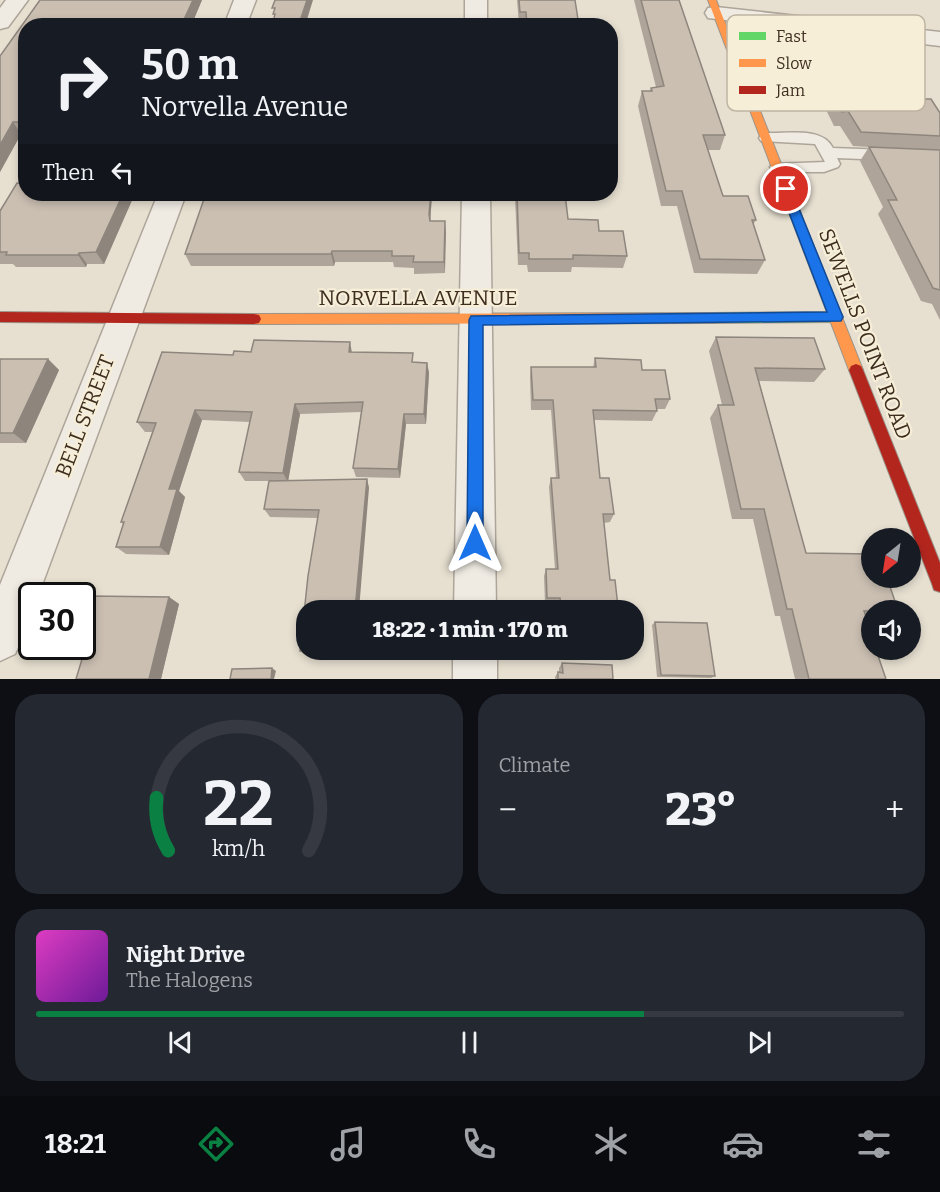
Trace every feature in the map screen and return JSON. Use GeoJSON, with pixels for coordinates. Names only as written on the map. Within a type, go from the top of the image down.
{"type":"FeatureCollection","features":[{"type":"Feature","properties":{"kind":"street"},"geometry":{"type":"LineString","coordinates":[[0,22],[17,0]]}},
{"type":"Feature","properties":{"kind":"street"},"geometry":{"type":"LineString","coordinates":[[239,18],[246,0]]}},
{"type":"Feature","properties":{"kind":"street"},"geometry":{"type":"LineString","coordinates":[[476,0],[476,18]]}},
{"type":"Feature","properties":{"kind":"street"},"geometry":{"type":"LineString","coordinates":[[714,6],[776,15]]}},
{"type":"Feature","properties":{"kind":"street","name":"SEWELLS POINT ROAD"},"geometry":{"type":"LineString","coordinates":[[714,6],[727,39]]}},
{"type":"Feature","properties":{"kind":"street"},"geometry":{"type":"LineString","coordinates":[[925,37],[940,39]]}},
{"type":"Feature","properties":{"kind":"street","name":"SEWELLS POINT ROAD"},"geometry":{"type":"LineString","coordinates":[[755,111],[940,584]]}},
{"type":"Feature","properties":{"kind":"street","name":"BELL STREET"},"geometry":{"type":"LineString","coordinates":[[0,639],[169,201]]}},
{"type":"Feature","properties":{"kind":"street"},"geometry":{"type":"LineString","coordinates":[[475,600],[476,201]]}},
{"type":"Feature","properties":{"kind":"street","name":"NORVELLA AVENUE"},"geometry":{"type":"LineString","coordinates":[[0,317],[476,320],[836,317]]}},
{"type":"Feature","properties":{"kind":"street"},"geometry":{"type":"LineString","coordinates":[[475,660],[475,679]]}},
{"type":"Feature","properties":{"kind":"lane"},"geometry":{"type":"LineString","coordinates":[[766,138],[818,139],[823,142],[832,164],[830,167],[777,167]]}},
{"type":"Feature","properties":{"kind":"lane"},"geometry":{"type":"LineString","coordinates":[[828,153],[906,156]]}},
{"type":"Feature","properties":{"kind":"building"},"geometry":{"type":"Polygon","coordinates":[[[40,0],[193,0],[185,18],[27,18],[40,0]]]}},
{"type":"Feature","properties":{"kind":"building"},"geometry":{"type":"Polygon","coordinates":[[[275,0],[307,0],[301,18],[274,18],[275,8],[272,8],[275,0]]]}},
{"type":"Feature","properties":{"kind":"building"},"geometry":{"type":"Polygon","coordinates":[[[519,0],[575,0],[578,18],[526,18],[526,12],[520,12],[519,0]]]}},
{"type":"Feature","properties":{"kind":"building"},"geometry":{"type":"Polygon","coordinates":[[[641,0],[679,0],[725,135],[703,135],[723,196],[748,196],[756,220],[752,220],[765,260],[700,259],[682,191],[666,191],[642,91],[652,91],[651,88],[664,86],[641,0]]]}},
{"type":"Feature","properties":{"kind":"building"},"geometry":{"type":"Polygon","coordinates":[[[18,31],[18,122],[13,122],[0,145],[0,56],[18,31]]]}},
{"type":"Feature","properties":{"kind":"building"},"geometry":{"type":"Polygon","coordinates":[[[925,99],[931,99],[940,113],[940,136],[861,132],[848,111],[925,111],[925,99]]]}},
{"type":"Feature","properties":{"kind":"building"},"geometry":{"type":"Polygon","coordinates":[[[869,147],[940,150],[940,290],[933,288],[888,200],[897,200],[869,147]]]}},
{"type":"Feature","properties":{"kind":"building"},"geometry":{"type":"Polygon","coordinates":[[[17,183],[18,201],[120,201],[96,252],[79,253],[78,255],[6,255],[7,252],[0,252],[0,211],[17,183]]]}},
{"type":"Feature","properties":{"kind":"building"},"geometry":{"type":"Polygon","coordinates":[[[203,201],[430,201],[430,221],[445,221],[444,262],[413,262],[414,256],[392,256],[392,251],[332,251],[331,254],[185,254],[203,201]]]}},
{"type":"Feature","properties":{"kind":"building"},"geometry":{"type":"Polygon","coordinates":[[[517,201],[566,201],[568,219],[598,220],[599,231],[623,231],[627,256],[573,255],[573,259],[529,259],[529,253],[519,253],[517,201]]]}},
{"type":"Feature","properties":{"kind":"building"},"geometry":{"type":"Polygon","coordinates":[[[716,337],[814,338],[825,369],[755,368],[806,553],[861,554],[861,588],[890,588],[895,600],[861,600],[861,660],[879,660],[886,679],[809,679],[792,609],[787,609],[764,509],[741,509],[718,405],[734,405],[716,337]]]}},
{"type":"Feature","properties":{"kind":"building"},"geometry":{"type":"Polygon","coordinates":[[[254,340],[350,342],[349,352],[413,353],[412,362],[427,363],[424,414],[404,414],[398,469],[353,468],[363,402],[295,404],[283,473],[239,472],[252,412],[195,410],[169,489],[177,489],[160,547],[116,547],[124,522],[121,522],[156,423],[137,422],[162,352],[233,355],[234,351],[251,352],[254,340]]]}},
{"type":"Feature","properties":{"kind":"building"},"geometry":{"type":"Polygon","coordinates":[[[595,358],[641,360],[642,370],[665,370],[670,399],[655,399],[657,411],[593,410],[600,478],[609,478],[614,514],[603,514],[610,580],[615,580],[617,600],[547,598],[546,569],[558,569],[551,478],[559,478],[553,400],[533,400],[531,367],[596,367],[595,358]]]}},
{"type":"Feature","properties":{"kind":"building"},"geometry":{"type":"Polygon","coordinates":[[[0,359],[48,359],[13,433],[0,433],[0,359]]]}},
{"type":"Feature","properties":{"kind":"building"},"geometry":{"type":"Polygon","coordinates":[[[367,479],[356,600],[305,600],[319,510],[264,509],[269,481],[367,479]]]}},
{"type":"Feature","properties":{"kind":"building"},"geometry":{"type":"Polygon","coordinates":[[[96,596],[169,597],[149,679],[76,679],[82,660],[96,660],[96,596]]]}},
{"type":"Feature","properties":{"kind":"building"},"geometry":{"type":"Polygon","coordinates":[[[655,622],[707,623],[715,676],[661,675],[655,622]]]}},
{"type":"Feature","properties":{"kind":"building"},"geometry":{"type":"Polygon","coordinates":[[[562,663],[612,665],[613,679],[558,679],[558,672],[563,673],[562,663]]]}},
{"type":"Feature","properties":{"kind":"building"},"geometry":{"type":"Polygon","coordinates":[[[272,668],[271,679],[230,679],[232,669],[272,668]]]}},
{"type":"Feature","properties":{"kind":"traffic: fast"},"geometry":{"type":"LineString","coordinates":[[711,318],[836,317]]}},
{"type":"Feature","properties":{"kind":"traffic: slow"},"geometry":{"type":"LineString","coordinates":[[712,0],[727,39]]}},
{"type":"Feature","properties":{"kind":"traffic: slow"},"geometry":{"type":"LineString","coordinates":[[755,111],[856,370]]}},
{"type":"Feature","properties":{"kind":"traffic: slow"},"geometry":{"type":"LineString","coordinates":[[254,319],[711,318]]}},
{"type":"Feature","properties":{"kind":"traffic: jam"},"geometry":{"type":"LineString","coordinates":[[0,317],[254,319]]}},
{"type":"Feature","properties":{"kind":"traffic: jam"},"geometry":{"type":"LineString","coordinates":[[856,370],[940,584]]}},
{"type":"Feature","properties":{"kind":"route"},"geometry":{"type":"LineString","coordinates":[[475,543],[476,320],[836,317],[786,189]]}}]}
